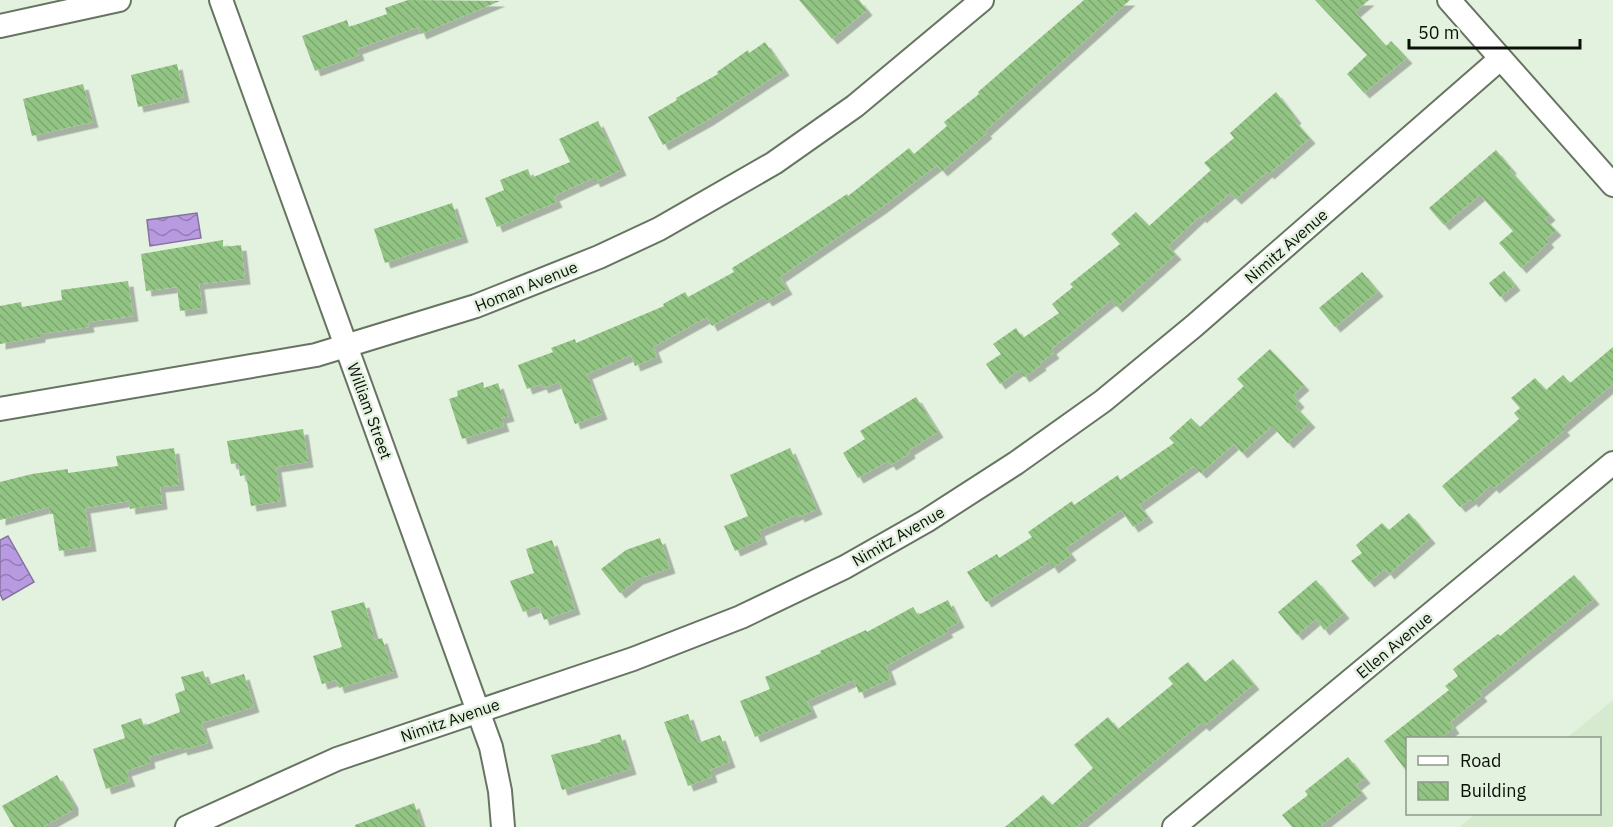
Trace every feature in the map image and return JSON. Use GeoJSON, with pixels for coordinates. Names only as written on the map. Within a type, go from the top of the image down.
{"type":"FeatureCollection","features":[{"type":"Feature","properties":{"kind":"street"},"geometry":{"type":"LineString","coordinates":[[0,26],[119,0]]}},
{"type":"Feature","properties":{"kind":"street","name":"William Street"},"geometry":{"type":"LineString","coordinates":[[221,0],[478,710],[493,758],[500,791],[503,827]]}},
{"type":"Feature","properties":{"kind":"street","name":"Homan Avenue"},"geometry":{"type":"LineString","coordinates":[[0,409],[316,355],[476,306],[599,257],[659,229],[774,163],[855,106],[982,0]]}},
{"type":"Feature","properties":{"kind":"street"},"geometry":{"type":"LineString","coordinates":[[1449,0],[1613,185]]}},
{"type":"Feature","properties":{"kind":"street","name":"Nimitz Avenue"},"geometry":{"type":"LineString","coordinates":[[187,827],[337,759],[633,659],[741,617],[845,567],[926,521],[1006,470],[1103,401],[1185,334],[1500,59]]}},
{"type":"Feature","properties":{"kind":"street","name":"Ellen Avenue"},"geometry":{"type":"LineString","coordinates":[[1174,827],[1613,463]]}},
{"type":"Feature","properties":{"kind":"shaded area"},"geometry":{"type":"Polygon","coordinates":[[[1613,700],[1613,827],[1459,827],[1474,815],[1601,815],[1601,737],[1568,737],[1613,700]]]}},
{"type":"Feature","properties":{"kind":"water"},"geometry":{"type":"Polygon","coordinates":[[[197,213],[201,238],[150,246],[147,220],[197,213]]]}},
{"type":"Feature","properties":{"kind":"water"},"geometry":{"type":"Polygon","coordinates":[[[8,536],[34,582],[3,600],[0,594],[0,540],[8,536]]]}},
{"type":"Feature","properties":{"kind":"building"},"geometry":{"type":"Polygon","coordinates":[[[408,0],[500,1],[421,34],[418,27],[357,49],[359,55],[315,71],[302,36],[347,20],[349,27],[387,14],[385,8],[408,0]]]}},
{"type":"Feature","properties":{"kind":"building"},"geometry":{"type":"Polygon","coordinates":[[[799,0],[859,0],[867,10],[832,39],[799,0]]]}},
{"type":"Feature","properties":{"kind":"building"},"geometry":{"type":"Polygon","coordinates":[[[1084,0],[1130,0],[985,131],[987,133],[942,171],[937,165],[881,208],[780,277],[787,289],[767,301],[764,297],[712,326],[707,317],[653,347],[657,357],[635,366],[631,355],[587,374],[602,414],[575,424],[559,382],[543,388],[541,384],[527,389],[518,365],[553,352],[551,348],[575,339],[576,343],[664,306],[663,304],[685,292],[688,297],[734,272],[732,268],[847,194],[848,196],[909,148],[914,154],[947,126],[944,122],[979,94],[978,92],[1084,0]]]}},
{"type":"Feature","properties":{"kind":"building"},"geometry":{"type":"Polygon","coordinates":[[[1315,0],[1369,0],[1355,12],[1386,46],[1391,41],[1407,58],[1364,93],[1347,74],[1367,55],[1315,0]]]}},
{"type":"Feature","properties":{"kind":"building"},"geometry":{"type":"Polygon","coordinates":[[[765,42],[784,70],[708,120],[663,145],[648,117],[718,74],[717,72],[748,50],[749,53],[765,42]]]}},
{"type":"Feature","properties":{"kind":"building"},"geometry":{"type":"Polygon","coordinates":[[[177,64],[184,97],[138,107],[131,75],[177,64]]]}},
{"type":"Feature","properties":{"kind":"building"},"geometry":{"type":"Polygon","coordinates":[[[83,84],[93,122],[32,136],[23,99],[83,84]]]}},
{"type":"Feature","properties":{"kind":"building"},"geometry":{"type":"Polygon","coordinates":[[[1276,92],[1296,118],[1294,120],[1310,138],[1236,199],[1230,193],[1201,218],[1200,216],[1168,246],[1176,254],[1117,307],[1111,300],[1051,349],[1054,353],[1040,363],[1041,365],[1024,377],[1019,370],[1000,384],[986,364],[1001,354],[993,344],[1016,328],[1023,338],[1059,313],[1052,304],[1073,287],[1070,284],[1120,244],[1111,234],[1136,212],[1149,226],[1211,170],[1204,163],[1234,138],[1230,133],[1276,92]]]}},
{"type":"Feature","properties":{"kind":"building"},"geometry":{"type":"Polygon","coordinates":[[[598,121],[621,170],[595,182],[593,178],[554,196],[557,202],[497,227],[485,198],[504,190],[500,180],[528,169],[531,178],[570,162],[559,139],[598,121]]]}},
{"type":"Feature","properties":{"kind":"building"},"geometry":{"type":"Polygon","coordinates":[[[1496,150],[1511,168],[1510,170],[1550,215],[1545,219],[1556,230],[1546,239],[1549,242],[1521,268],[1499,243],[1513,231],[1480,195],[1444,225],[1429,208],[1496,150]]]}},
{"type":"Feature","properties":{"kind":"building"},"geometry":{"type":"Polygon","coordinates":[[[452,203],[463,237],[385,263],[374,229],[452,203]]]}},
{"type":"Feature","properties":{"kind":"building"},"geometry":{"type":"Polygon","coordinates":[[[223,240],[223,247],[241,245],[245,279],[199,284],[202,308],[180,311],[177,287],[146,291],[141,254],[223,240]]]}},
{"type":"Feature","properties":{"kind":"building"},"geometry":{"type":"Polygon","coordinates":[[[1504,271],[1515,285],[1500,297],[1489,283],[1504,271]]]}},
{"type":"Feature","properties":{"kind":"building"},"geometry":{"type":"Polygon","coordinates":[[[1362,272],[1378,291],[1335,327],[1319,308],[1362,272]]]}},
{"type":"Feature","properties":{"kind":"building"},"geometry":{"type":"Polygon","coordinates":[[[128,281],[133,316],[88,322],[89,327],[40,334],[40,337],[0,344],[0,306],[21,302],[22,307],[62,300],[61,290],[128,281]]]}},
{"type":"Feature","properties":{"kind":"building"},"geometry":{"type":"Polygon","coordinates":[[[1613,347],[1613,384],[1562,427],[1565,430],[1494,488],[1491,485],[1473,502],[1471,499],[1460,507],[1442,486],[1519,419],[1514,413],[1520,408],[1511,398],[1535,378],[1546,390],[1563,375],[1570,383],[1613,347]]]}},
{"type":"Feature","properties":{"kind":"building"},"geometry":{"type":"Polygon","coordinates":[[[1270,349],[1304,385],[1293,395],[1299,402],[1295,406],[1310,422],[1288,443],[1272,426],[1242,453],[1234,444],[1201,473],[1194,466],[1139,505],[1148,517],[1133,527],[1121,510],[1066,548],[1071,555],[1053,568],[1049,562],[986,602],[967,572],[997,554],[999,558],[1032,537],[1028,532],[1072,501],[1074,505],[1118,475],[1120,480],[1174,443],[1169,438],[1191,418],[1200,427],[1244,386],[1237,379],[1270,349]]]}},
{"type":"Feature","properties":{"kind":"building"},"geometry":{"type":"Polygon","coordinates":[[[483,382],[484,388],[498,383],[509,416],[501,418],[504,426],[462,439],[449,399],[458,396],[457,391],[483,382]]]}},
{"type":"Feature","properties":{"kind":"building"},"geometry":{"type":"Polygon","coordinates":[[[916,397],[938,432],[909,450],[910,453],[891,465],[888,461],[858,478],[843,453],[865,439],[860,431],[916,397]]]}},
{"type":"Feature","properties":{"kind":"building"},"geometry":{"type":"Polygon","coordinates":[[[303,429],[308,462],[276,467],[281,501],[251,506],[246,475],[240,476],[238,463],[231,464],[227,441],[303,429]]]}},
{"type":"Feature","properties":{"kind":"building"},"geometry":{"type":"Polygon","coordinates":[[[174,448],[179,485],[160,487],[162,504],[130,509],[129,501],[85,508],[91,546],[59,551],[53,514],[50,514],[49,507],[0,520],[0,482],[32,474],[68,469],[68,473],[118,466],[116,456],[174,448]]]}},
{"type":"Feature","properties":{"kind":"building"},"geometry":{"type":"Polygon","coordinates":[[[790,448],[817,509],[799,517],[798,514],[759,531],[762,539],[735,551],[724,526],[748,516],[730,475],[790,448]]]}},
{"type":"Feature","properties":{"kind":"building"},"geometry":{"type":"Polygon","coordinates":[[[1409,513],[1430,538],[1389,574],[1385,569],[1369,582],[1351,561],[1362,553],[1356,545],[1382,523],[1389,530],[1409,513]]]}},
{"type":"Feature","properties":{"kind":"building"},"geometry":{"type":"Polygon","coordinates":[[[660,538],[670,568],[638,579],[620,593],[601,569],[626,550],[660,538]]]}},
{"type":"Feature","properties":{"kind":"building"},"geometry":{"type":"Polygon","coordinates":[[[552,540],[575,609],[544,620],[539,606],[523,612],[510,581],[534,573],[526,549],[552,540]]]}},
{"type":"Feature","properties":{"kind":"building"},"geometry":{"type":"Polygon","coordinates":[[[1574,575],[1594,599],[1479,692],[1482,696],[1450,722],[1454,728],[1441,737],[1406,737],[1406,771],[1384,741],[1449,690],[1445,686],[1458,676],[1453,669],[1498,634],[1500,636],[1574,575]]]}},
{"type":"Feature","properties":{"kind":"building"},"geometry":{"type":"Polygon","coordinates":[[[1316,580],[1344,613],[1324,630],[1316,619],[1297,635],[1278,612],[1316,580]]]}},
{"type":"Feature","properties":{"kind":"building"},"geometry":{"type":"Polygon","coordinates":[[[948,600],[959,622],[946,629],[948,632],[886,666],[891,679],[859,693],[854,680],[807,701],[812,712],[755,737],[740,701],[770,689],[765,677],[821,653],[820,651],[866,630],[867,632],[913,607],[918,615],[948,600]]]}},
{"type":"Feature","properties":{"kind":"building"},"geometry":{"type":"Polygon","coordinates":[[[364,602],[375,640],[382,638],[393,672],[339,688],[336,680],[322,684],[313,656],[342,647],[331,611],[364,602]]]}},
{"type":"Feature","properties":{"kind":"building"},"geometry":{"type":"Polygon","coordinates":[[[1233,659],[1254,684],[1204,726],[1201,723],[1076,827],[1005,827],[1043,795],[1052,805],[1093,768],[1074,745],[1108,717],[1118,729],[1173,684],[1168,678],[1188,662],[1205,682],[1233,659]]]}},
{"type":"Feature","properties":{"kind":"building"},"geometry":{"type":"Polygon","coordinates":[[[203,671],[208,685],[244,674],[254,707],[201,723],[208,743],[182,750],[181,747],[149,757],[150,763],[126,771],[130,781],[106,789],[93,749],[125,738],[121,725],[141,718],[144,726],[180,712],[175,694],[185,690],[181,677],[203,671]]]}},
{"type":"Feature","properties":{"kind":"building"},"geometry":{"type":"Polygon","coordinates":[[[688,714],[698,743],[720,735],[730,762],[710,770],[712,777],[688,786],[664,722],[688,714]]]}},
{"type":"Feature","properties":{"kind":"building"},"geometry":{"type":"Polygon","coordinates":[[[620,734],[631,769],[562,790],[551,755],[601,742],[600,740],[620,734]]]}},
{"type":"Feature","properties":{"kind":"building"},"geometry":{"type":"Polygon","coordinates":[[[1348,757],[1365,778],[1356,785],[1362,793],[1319,827],[1292,827],[1282,815],[1308,795],[1305,791],[1348,757]]]}},
{"type":"Feature","properties":{"kind":"building"},"geometry":{"type":"Polygon","coordinates":[[[57,775],[73,803],[73,810],[43,827],[14,827],[2,806],[57,775]]]}},
{"type":"Feature","properties":{"kind":"building"},"geometry":{"type":"Polygon","coordinates":[[[414,803],[422,827],[355,827],[355,825],[414,803]]]}}]}
